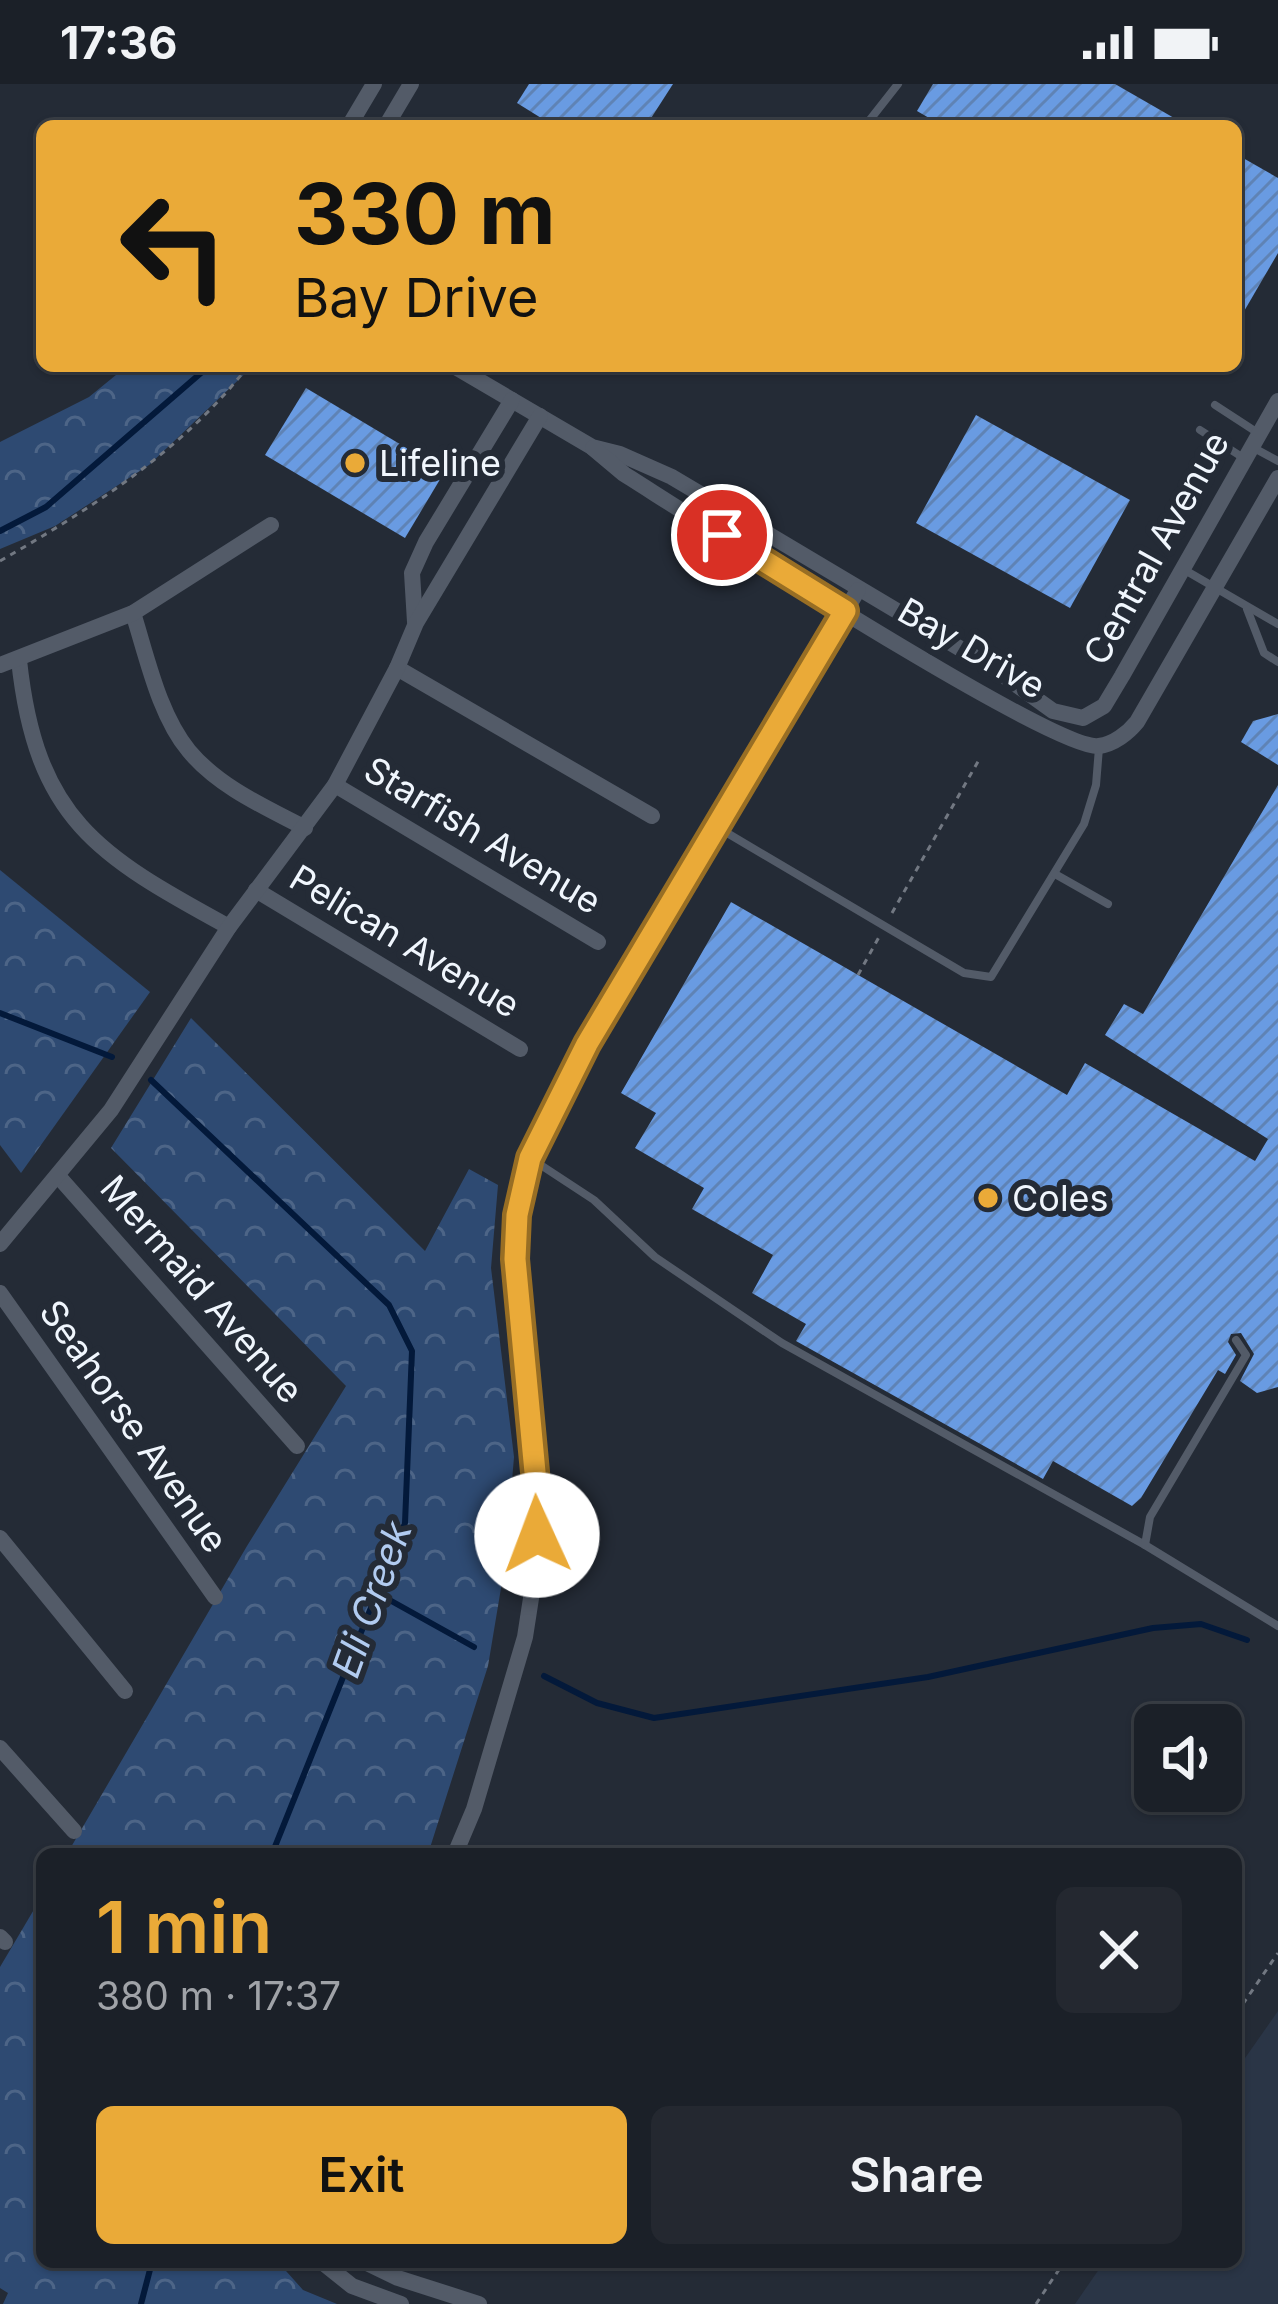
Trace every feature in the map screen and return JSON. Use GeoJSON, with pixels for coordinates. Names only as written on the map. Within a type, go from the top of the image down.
{"type":"FeatureCollection","features":[{"type":"Feature","properties":{"kind":"street"},"geometry":{"type":"LineString","coordinates":[[353,120],[374,84]]}},
{"type":"Feature","properties":{"kind":"street"},"geometry":{"type":"LineString","coordinates":[[390,120],[411,84]]}},
{"type":"Feature","properties":{"kind":"street","name":"Bay Drive"},"geometry":{"type":"LineString","coordinates":[[464,372],[592,447],[624,474],[845,611],[1049,731],[1100,746]]}},
{"type":"Feature","properties":{"kind":"street"},"geometry":{"type":"LineString","coordinates":[[416,623],[412,573],[512,400]]}},
{"type":"Feature","properties":{"kind":"street","name":"Central Avenue"},"geometry":{"type":"LineString","coordinates":[[1083,718],[1104,706],[1278,401]]}},
{"type":"Feature","properties":{"kind":"street"},"geometry":{"type":"LineString","coordinates":[[0,1244],[111,1110],[229,927],[334,785],[416,623],[539,416]]}},
{"type":"Feature","properties":{"kind":"street","name":"Bay Drive"},"geometry":{"type":"LineString","coordinates":[[592,447],[672,477],[993,668],[1053,711],[1083,718]]}},
{"type":"Feature","properties":{"kind":"street","name":"Central Avenue"},"geometry":{"type":"LineString","coordinates":[[1100,746],[1126,735],[1137,722],[1278,478]]}},
{"type":"Feature","properties":{"kind":"street"},"geometry":{"type":"LineString","coordinates":[[0,665],[133,613],[271,525]]}},
{"type":"Feature","properties":{"kind":"street"},"geometry":{"type":"LineString","coordinates":[[458,1848],[474,1809],[525,1636],[536,1566],[538,1504],[515,1259],[517,1215],[530,1158],[587,1044],[858,590]]}},
{"type":"Feature","properties":{"kind":"street"},"geometry":{"type":"LineString","coordinates":[[133,613],[175,729],[190,753],[236,791],[305,828]]}},
{"type":"Feature","properties":{"kind":"street"},"geometry":{"type":"LineString","coordinates":[[19,660],[25,715],[58,800],[137,877],[229,927]]}},
{"type":"Feature","properties":{"kind":"street"},"geometry":{"type":"LineString","coordinates":[[397,668],[652,816]]}},
{"type":"Feature","properties":{"kind":"street","name":"Starfish Avenue"},"geometry":{"type":"LineString","coordinates":[[334,785],[598,942]]}},
{"type":"Feature","properties":{"kind":"street","name":"Pelican Avenue"},"geometry":{"type":"LineString","coordinates":[[256,890],[520,1049]]}},
{"type":"Feature","properties":{"kind":"street","name":"Mermaid Avenue"},"geometry":{"type":"LineString","coordinates":[[59,1177],[297,1446]]}},
{"type":"Feature","properties":{"kind":"street","name":"Seahorse Avenue"},"geometry":{"type":"LineString","coordinates":[[0,1293],[214,1597]]}},
{"type":"Feature","properties":{"kind":"street"},"geometry":{"type":"LineString","coordinates":[[0,1538],[125,1691]]}},
{"type":"Feature","properties":{"kind":"street"},"geometry":{"type":"LineString","coordinates":[[0,1748],[74,1832]]}},
{"type":"Feature","properties":{"kind":"street"},"geometry":{"type":"LineString","coordinates":[[330,2268],[352,2285],[401,2304]]}},
{"type":"Feature","properties":{"kind":"street"},"geometry":{"type":"LineString","coordinates":[[377,2268],[479,2304]]}},
{"type":"Feature","properties":{"kind":"lane"},"geometry":{"type":"LineString","coordinates":[[870,120],[898,84]]}},
{"type":"Feature","properties":{"kind":"lane"},"geometry":{"type":"LineString","coordinates":[[1215,404],[1251,446]]}},
{"type":"Feature","properties":{"kind":"lane"},"geometry":{"type":"LineString","coordinates":[[1200,430],[1251,446],[1278,461]]}},
{"type":"Feature","properties":{"kind":"lane"},"geometry":{"type":"LineString","coordinates":[[1182,568],[1278,624]]}},
{"type":"Feature","properties":{"kind":"lane"},"geometry":{"type":"LineString","coordinates":[[1246,606],[1264,653],[1278,662]]}},
{"type":"Feature","properties":{"kind":"lane"},"geometry":{"type":"LineString","coordinates":[[715,826],[964,974],[991,977],[1055,874],[1092,802],[1100,746]]}},
{"type":"Feature","properties":{"kind":"lane"},"geometry":{"type":"LineString","coordinates":[[1055,874],[1108,904]]}},
{"type":"Feature","properties":{"kind":"lane"},"geometry":{"type":"LineString","coordinates":[[530,1158],[594,1200],[655,1257],[782,1343],[1145,1544],[1278,1626]]}},
{"type":"Feature","properties":{"kind":"lane"},"geometry":{"type":"LineString","coordinates":[[1145,1544],[1150,1517],[1246,1355],[1236,1340]]}},
{"type":"Feature","properties":{"kind":"path"},"geometry":{"type":"LineString","coordinates":[[0,561],[149,465],[243,372]]}},
{"type":"Feature","properties":{"kind":"path"},"geometry":{"type":"LineString","coordinates":[[858,975],[980,758]]}},
{"type":"Feature","properties":{"kind":"path"},"geometry":{"type":"LineString","coordinates":[[1242,2005],[1278,1953]]}},
{"type":"Feature","properties":{"kind":"path"},"geometry":{"type":"LineString","coordinates":[[1036,2304],[1060,2268]]}},
{"type":"Feature","properties":{"kind":"shaded area"},"geometry":{"type":"Polygon","coordinates":[[[1278,2011],[1278,2304],[1075,2304],[1100,2268],[1242,2268],[1242,2062],[1278,2011]]]}},
{"type":"Feature","properties":{"kind":"green space"},"geometry":{"type":"Polygon","coordinates":[[[120,372],[247,372],[149,465],[55,526],[0,549],[0,442],[89,397],[120,372]]]}},
{"type":"Feature","properties":{"kind":"green space"},"geometry":{"type":"Polygon","coordinates":[[[0,870],[150,992],[21,1173],[0,1145],[0,870]]]}},
{"type":"Feature","properties":{"kind":"green space"},"geometry":{"type":"Polygon","coordinates":[[[191,1018],[425,1251],[469,1169],[498,1185],[491,1268],[514,1457],[505,1564],[488,1666],[430,1848],[71,1848],[346,1386],[111,1148],[191,1018]]]}},
{"type":"Feature","properties":{"kind":"green space"},"geometry":{"type":"Polygon","coordinates":[[[36,1906],[36,2268],[283,2268],[303,2290],[337,2304],[3,2304],[8,2293],[0,2288],[0,1967],[36,1906]]]}},
{"type":"Feature","properties":{"kind":"building"},"geometry":{"type":"Polygon","coordinates":[[[529,84],[673,84],[650,120],[544,120],[517,103],[529,84]]]}},
{"type":"Feature","properties":{"kind":"building"},"geometry":{"type":"Polygon","coordinates":[[[933,84],[1115,84],[1178,120],[933,120],[917,111],[933,84]]]}},
{"type":"Feature","properties":{"kind":"building"},"geometry":{"type":"Polygon","coordinates":[[[1242,157],[1278,178],[1278,253],[1242,315],[1242,157]]]}},
{"type":"Feature","properties":{"kind":"building","name":"Lifeline"},"geometry":{"type":"Polygon","coordinates":[[[306,388],[445,471],[405,538],[265,455],[306,388]]]}},
{"type":"Feature","properties":{"kind":"building"},"geometry":{"type":"Polygon","coordinates":[[[976,415],[1130,500],[1070,608],[916,523],[976,415]]]}},
{"type":"Feature","properties":{"kind":"building"},"geometry":{"type":"Polygon","coordinates":[[[1278,714],[1278,765],[1241,742],[1253,721],[1278,714]]]}},
{"type":"Feature","properties":{"kind":"building","name":"Coles"},"geometry":{"type":"Polygon","coordinates":[[[1278,785],[1278,1387],[1257,1393],[1240,1381],[1254,1354],[1241,1333],[1231,1334],[1228,1342],[1236,1355],[1225,1374],[1218,1370],[1132,1506],[1053,1461],[1043,1479],[796,1341],[806,1324],[752,1293],[773,1255],[692,1209],[704,1188],[635,1148],[656,1113],[621,1093],[731,902],[1067,1095],[1085,1063],[1255,1161],[1268,1139],[1105,1035],[1124,1004],[1143,1014],[1278,785]]]}},
{"type":"Feature","properties":{"kind":"waterway"},"geometry":{"type":"LineString","coordinates":[[0,531],[46,507],[202,372]]}},
{"type":"Feature","properties":{"kind":"waterway","name":"Eli Creek"},"geometry":{"type":"LineString","coordinates":[[0,1013],[112,1057]]}},
{"type":"Feature","properties":{"kind":"waterway","name":"Eli Creek"},"geometry":{"type":"LineString","coordinates":[[151,1080],[389,1305],[412,1351],[405,1523],[274,1848]]}},
{"type":"Feature","properties":{"kind":"waterway"},"geometry":{"type":"LineString","coordinates":[[377,1593],[474,1647]]}},
{"type":"Feature","properties":{"kind":"waterway"},"geometry":{"type":"LineString","coordinates":[[544,1676],[597,1703],[654,1718],[928,1677],[1153,1628],[1201,1624],[1247,1640]]}},
{"type":"Feature","properties":{"kind":"waterway","name":"Eli Creek"},"geometry":{"type":"LineString","coordinates":[[141,2304],[150,2268]]}},
{"type":"Feature","properties":{"kind":"place","name":"Lifeline"},"geometry":{"type":"Point","coordinates":[355,463]}},
{"type":"Feature","properties":{"kind":"place","name":"Coles"},"geometry":{"type":"Point","coordinates":[988,1198]}},
{"type":"Feature","properties":{"kind":"route"},"geometry":{"type":"LineString","coordinates":[[537,1535],[515,1259],[517,1215],[530,1158],[587,1044],[845,611],[722,535]]}}]}
